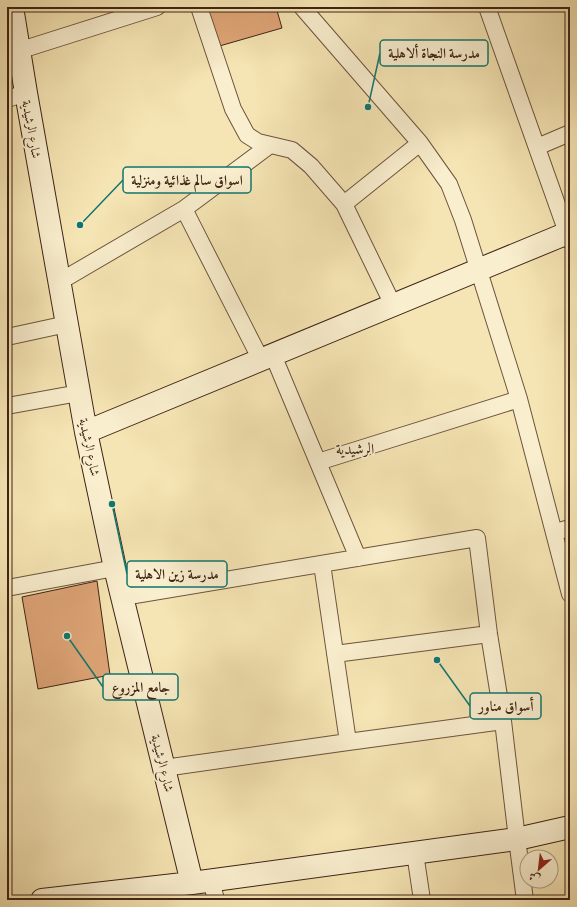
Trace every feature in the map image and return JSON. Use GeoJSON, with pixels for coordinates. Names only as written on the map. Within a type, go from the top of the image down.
{"type":"FeatureCollection","features":[{"type":"Feature","properties":{"kind":"street","name":"شارع الرشيدية"},"geometry":{"type":"LineString","coordinates":[[12,7],[18,51],[16,96],[59,282],[86,432],[115,568],[164,768],[206,887]]}},
{"type":"Feature","properties":{"kind":"street"},"geometry":{"type":"LineString","coordinates":[[18,51],[157,7]]}},
{"type":"Feature","properties":{"kind":"street"},"geometry":{"type":"LineString","coordinates":[[199,7],[234,109],[247,135],[258,142],[292,150],[311,166],[344,204],[393,305]]}},
{"type":"Feature","properties":{"kind":"street"},"geometry":{"type":"LineString","coordinates":[[302,7],[420,143],[449,184],[463,220],[519,399],[570,594]]}},
{"type":"Feature","properties":{"kind":"street"},"geometry":{"type":"LineString","coordinates":[[86,432],[393,305],[569,235],[487,7]]}},
{"type":"Feature","properties":{"kind":"street"},"geometry":{"type":"LineString","coordinates":[[537,147],[570,133]]}},
{"type":"Feature","properties":{"kind":"street"},"geometry":{"type":"LineString","coordinates":[[344,204],[420,143]]}},
{"type":"Feature","properties":{"kind":"street"},"geometry":{"type":"LineString","coordinates":[[59,282],[184,209],[270,145]]}},
{"type":"Feature","properties":{"kind":"street"},"geometry":{"type":"LineString","coordinates":[[184,209],[267,357],[318,462],[358,558]]}},
{"type":"Feature","properties":{"kind":"street"},"geometry":{"type":"LineString","coordinates":[[7,337],[67,324]]}},
{"type":"Feature","properties":{"kind":"street"},"geometry":{"type":"LineString","coordinates":[[7,406],[79,393]]}},
{"type":"Feature","properties":{"kind":"street"},"geometry":{"type":"LineString","coordinates":[[318,462],[519,399]]}},
{"type":"Feature","properties":{"kind":"street"},"geometry":{"type":"LineString","coordinates":[[555,532],[570,528]]}},
{"type":"Feature","properties":{"kind":"street"},"geometry":{"type":"LineString","coordinates":[[123,597],[477,538],[489,634],[503,721],[525,900]]}},
{"type":"Feature","properties":{"kind":"street"},"geometry":{"type":"LineString","coordinates":[[322,564],[348,742]]}},
{"type":"Feature","properties":{"kind":"street"},"geometry":{"type":"LineString","coordinates":[[7,588],[115,568]]}},
{"type":"Feature","properties":{"kind":"street"},"geometry":{"type":"LineString","coordinates":[[335,654],[489,634]]}},
{"type":"Feature","properties":{"kind":"street"},"geometry":{"type":"LineString","coordinates":[[164,768],[503,721]]}},
{"type":"Feature","properties":{"kind":"street"},"geometry":{"type":"LineString","coordinates":[[42,900],[164,893],[415,853],[517,839],[570,827]]}},
{"type":"Feature","properties":{"kind":"street"},"geometry":{"type":"LineString","coordinates":[[415,853],[422,900]]}},
{"type":"Feature","properties":{"kind":"building"},"geometry":{"type":"Polygon","coordinates":[[[202,7],[276,7],[282,28],[216,47],[202,7]]]}},
{"type":"Feature","properties":{"kind":"building"},"geometry":{"type":"Polygon","coordinates":[[[97,581],[110,675],[38,689],[22,597],[97,581]]]}},
{"type":"Feature","properties":{"kind":"place","name":"مدرسة النجاة ألاهلية"},"geometry":{"type":"Point","coordinates":[368,107]}},
{"type":"Feature","properties":{"kind":"place","name":"اسواق سالم غذائية ومنزلية"},"geometry":{"type":"Point","coordinates":[80,225]}},
{"type":"Feature","properties":{"kind":"place","name":"مدرسة زين الاهلية"},"geometry":{"type":"Point","coordinates":[112,504]}},
{"type":"Feature","properties":{"kind":"place","name":"جامع المزروع"},"geometry":{"type":"Point","coordinates":[67,636]}},
{"type":"Feature","properties":{"kind":"place","name":"أسواق مناور"},"geometry":{"type":"Point","coordinates":[437,660]}},
{"type":"Feature","properties":{"kind":"district","name":"الرشيدية"},"geometry":{"type":"Point","coordinates":[355,449]}}]}
